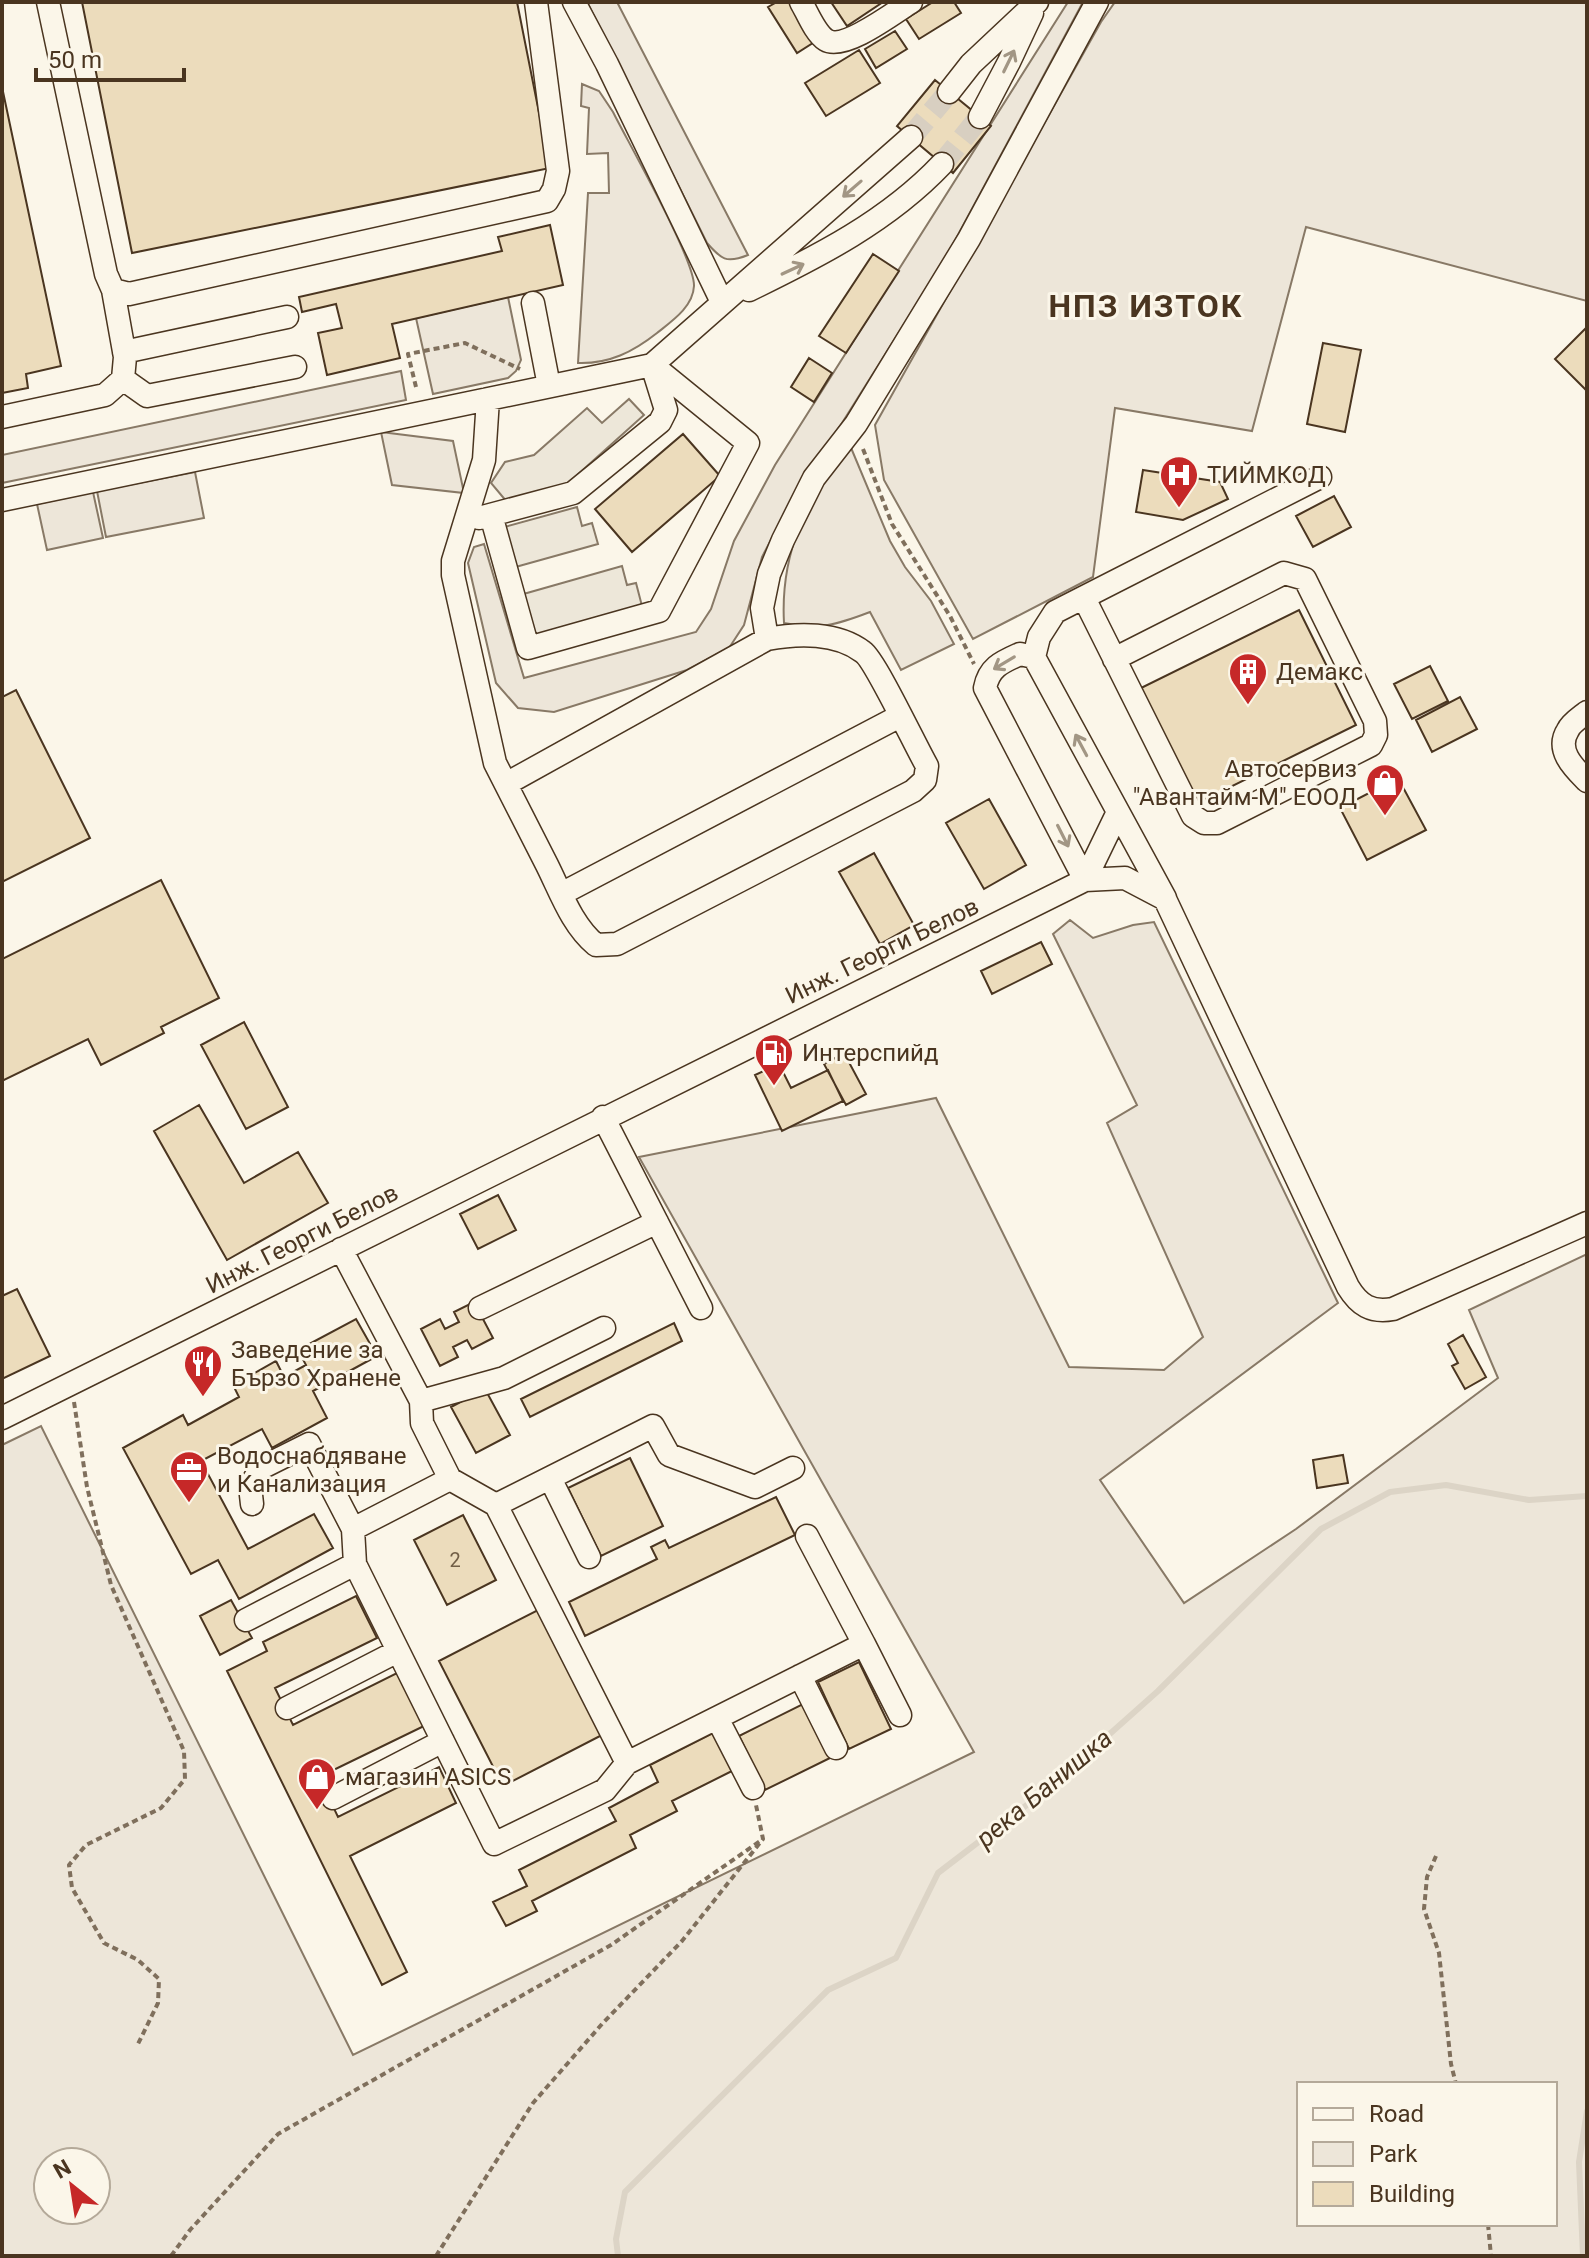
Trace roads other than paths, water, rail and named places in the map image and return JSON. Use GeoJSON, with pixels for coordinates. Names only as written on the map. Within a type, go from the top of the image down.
{"type":"FeatureCollection","features":[{"type":"Feature","properties":{"kind":"street"},"geometry":{"type":"LineString","coordinates":[[2,417],[105,395],[123,379],[124,352],[113,290],[106,274],[48,2]]}},
{"type":"Feature","properties":{"kind":"street"},"geometry":{"type":"LineString","coordinates":[[113,290],[129,294],[547,201],[554,189],[558,171],[536,2]]}},
{"type":"Feature","properties":{"kind":"street"},"geometry":{"type":"LineString","coordinates":[[574,2],[722,302]]}},
{"type":"Feature","properties":{"kind":"street"},"geometry":{"type":"LineString","coordinates":[[801,2],[821,35],[834,42],[857,35],[911,2]]}},
{"type":"Feature","properties":{"kind":"street"},"geometry":{"type":"LineString","coordinates":[[767,639],[762,608],[769,574],[814,478],[856,424],[969,239],[1097,2]]}},
{"type":"Feature","properties":{"kind":"street"},"geometry":{"type":"LineString","coordinates":[[949,92],[971,64],[1036,3]]}},
{"type":"Feature","properties":{"kind":"street"},"geometry":{"type":"LineString","coordinates":[[980,117],[1036,3]]}},
{"type":"Feature","properties":{"kind":"street"},"geometry":{"type":"LineString","coordinates":[[2,500],[652,365],[911,137]]}},
{"type":"Feature","properties":{"kind":"street"},"geometry":{"type":"LineString","coordinates":[[722,302],[816,257],[879,219],[918,189],[942,164]]}},
{"type":"Feature","properties":{"kind":"street"},"geometry":{"type":"LineString","coordinates":[[533,303],[549,386]]}},
{"type":"Feature","properties":{"kind":"street"},"geometry":{"type":"LineString","coordinates":[[124,352],[287,317]]}},
{"type":"Feature","properties":{"kind":"street"},"geometry":{"type":"LineString","coordinates":[[467,522],[573,493],[660,422],[666,410],[652,365]]}},
{"type":"Feature","properties":{"kind":"street"},"geometry":{"type":"LineString","coordinates":[[491,515],[528,648],[659,611],[748,443],[652,365]]}},
{"type":"Feature","properties":{"kind":"street"},"geometry":{"type":"LineString","coordinates":[[123,379],[147,396],[295,367]]}},
{"type":"Feature","properties":{"kind":"street"},"geometry":{"type":"LineString","coordinates":[[488,399],[484,460],[453,561],[453,575],[495,763],[581,932],[596,945],[617,944],[899,799],[925,780],[927,766],[866,653],[841,640],[795,633],[767,639],[506,784]]}},
{"type":"Feature","properties":{"kind":"street"},"geometry":{"type":"LineString","coordinates":[[1320,477],[1055,612],[1039,637],[1034,657],[1165,899],[1348,1287],[1361,1304],[1382,1311],[1393,1309],[1587,1223]]}},
{"type":"Feature","properties":{"kind":"street"},"geometry":{"type":"LineString","coordinates":[[1084,598],[1114,659],[1193,816],[1204,823],[1217,823],[1371,745],[1376,735],[1375,721],[1305,579],[1295,574],[1284,573],[1114,659]]}},
{"type":"Feature","properties":{"kind":"street"},"geometry":{"type":"LineString","coordinates":[[1034,657],[1020,654],[997,665],[988,675],[985,688],[1085,880]]}},
{"type":"Feature","properties":{"kind":"street"},"geometry":{"type":"LineString","coordinates":[[1587,712],[1567,730],[1563,748],[1571,765],[1587,781]]}},
{"type":"Feature","properties":{"kind":"street"},"geometry":{"type":"LineString","coordinates":[[561,894],[900,716]]}},
{"type":"Feature","properties":{"kind":"street"},"geometry":{"type":"LineString","coordinates":[[1085,880],[1117,814]]}},
{"type":"Feature","properties":{"kind":"street","name":"Инж. Георги Белов"},"geometry":{"type":"LineString","coordinates":[[2,1418],[1085,880],[1125,878],[1165,899]]}},
{"type":"Feature","properties":{"kind":"street"},"geometry":{"type":"LineString","coordinates":[[603,1117],[701,1308]]}},
{"type":"Feature","properties":{"kind":"street"},"geometry":{"type":"LineString","coordinates":[[480,1308],[657,1222]]}},
{"type":"Feature","properties":{"kind":"street"},"geometry":{"type":"LineString","coordinates":[[341,1249],[421,1401],[422,1423],[450,1479],[496,1505],[627,1763]]}},
{"type":"Feature","properties":{"kind":"street"},"geometry":{"type":"LineString","coordinates":[[421,1401],[504,1378],[604,1328]]}},
{"type":"Feature","properties":{"kind":"street"},"geometry":{"type":"LineString","coordinates":[[496,1505],[653,1426],[669,1455],[755,1487],[793,1468]]}},
{"type":"Feature","properties":{"kind":"street"},"geometry":{"type":"LineString","coordinates":[[252,1504],[250,1486],[261,1468],[309,1444],[353,1529],[355,1564],[494,1844],[605,1790],[627,1763],[864,1644]]}},
{"type":"Feature","properties":{"kind":"street"},"geometry":{"type":"LineString","coordinates":[[550,1478],[589,1557]]}},
{"type":"Feature","properties":{"kind":"street"},"geometry":{"type":"LineString","coordinates":[[353,1529],[450,1479]]}},
{"type":"Feature","properties":{"kind":"street"},"geometry":{"type":"LineString","coordinates":[[807,1536],[900,1715]]}},
{"type":"Feature","properties":{"kind":"street"},"geometry":{"type":"LineString","coordinates":[[246,1620],[355,1564]]}},
{"type":"Feature","properties":{"kind":"street"},"geometry":{"type":"LineString","coordinates":[[287,1708],[398,1651]]}},
{"type":"Feature","properties":{"kind":"street"},"geometry":{"type":"LineString","coordinates":[[800,1676],[836,1748]]}},
{"type":"Feature","properties":{"kind":"street"},"geometry":{"type":"LineString","coordinates":[[717,1718],[753,1788]]}},
{"type":"Feature","properties":{"kind":"street"},"geometry":{"type":"LineString","coordinates":[[333,1798],[443,1741]]}},
{"type":"Feature","properties":{"kind":"waterway","name":"река Банишка"},"geometry":{"type":"LineString","coordinates":[[618,2256],[616,2239],[625,2192],[828,1990],[896,1958],[938,1873],[1049,1788],[1158,1691],[1321,1529],[1390,1492],[1446,1485],[1529,1500],[1587,1496]]}},
{"type":"Feature","properties":{"kind":"waterway"},"geometry":{"type":"LineString","coordinates":[[1583,2256],[1579,2162],[1587,2111]]}},
{"type":"Feature","properties":{"kind":"tunnel"},"geometry":{"type":"LineString","coordinates":[[911,137],[949,92]]}},
{"type":"Feature","properties":{"kind":"tunnel"},"geometry":{"type":"LineString","coordinates":[[942,164],[980,117]]}},
{"type":"Feature","properties":{"kind":"place","name":"ТИЙМКОД"},"geometry":{"type":"Point","coordinates":[1179,509]}},
{"type":"Feature","properties":{"kind":"place","name":"Демакс"},"geometry":{"type":"Point","coordinates":[1248,706]}},
{"type":"Feature","properties":{"kind":"place","name":"Автосервиз \"Авантайм-М\" ЕООД"},"geometry":{"type":"Point","coordinates":[1385,817]}},
{"type":"Feature","properties":{"kind":"place","name":"Интерспийд"},"geometry":{"type":"Point","coordinates":[774,1087]}},
{"type":"Feature","properties":{"kind":"place","name":"Заведение за Бързо Хранене"},"geometry":{"type":"Point","coordinates":[203,1398]}},
{"type":"Feature","properties":{"kind":"place","name":"Водоснабдяване и Канализация"},"geometry":{"type":"Point","coordinates":[189,1504]}},
{"type":"Feature","properties":{"kind":"place","name":"магазин ASICS"},"geometry":{"type":"Point","coordinates":[317,1811]}},
{"type":"Feature","properties":{"kind":"district","name":"НПЗ ИЗТОК"},"geometry":{"type":"Point","coordinates":[1146,306]}}]}
